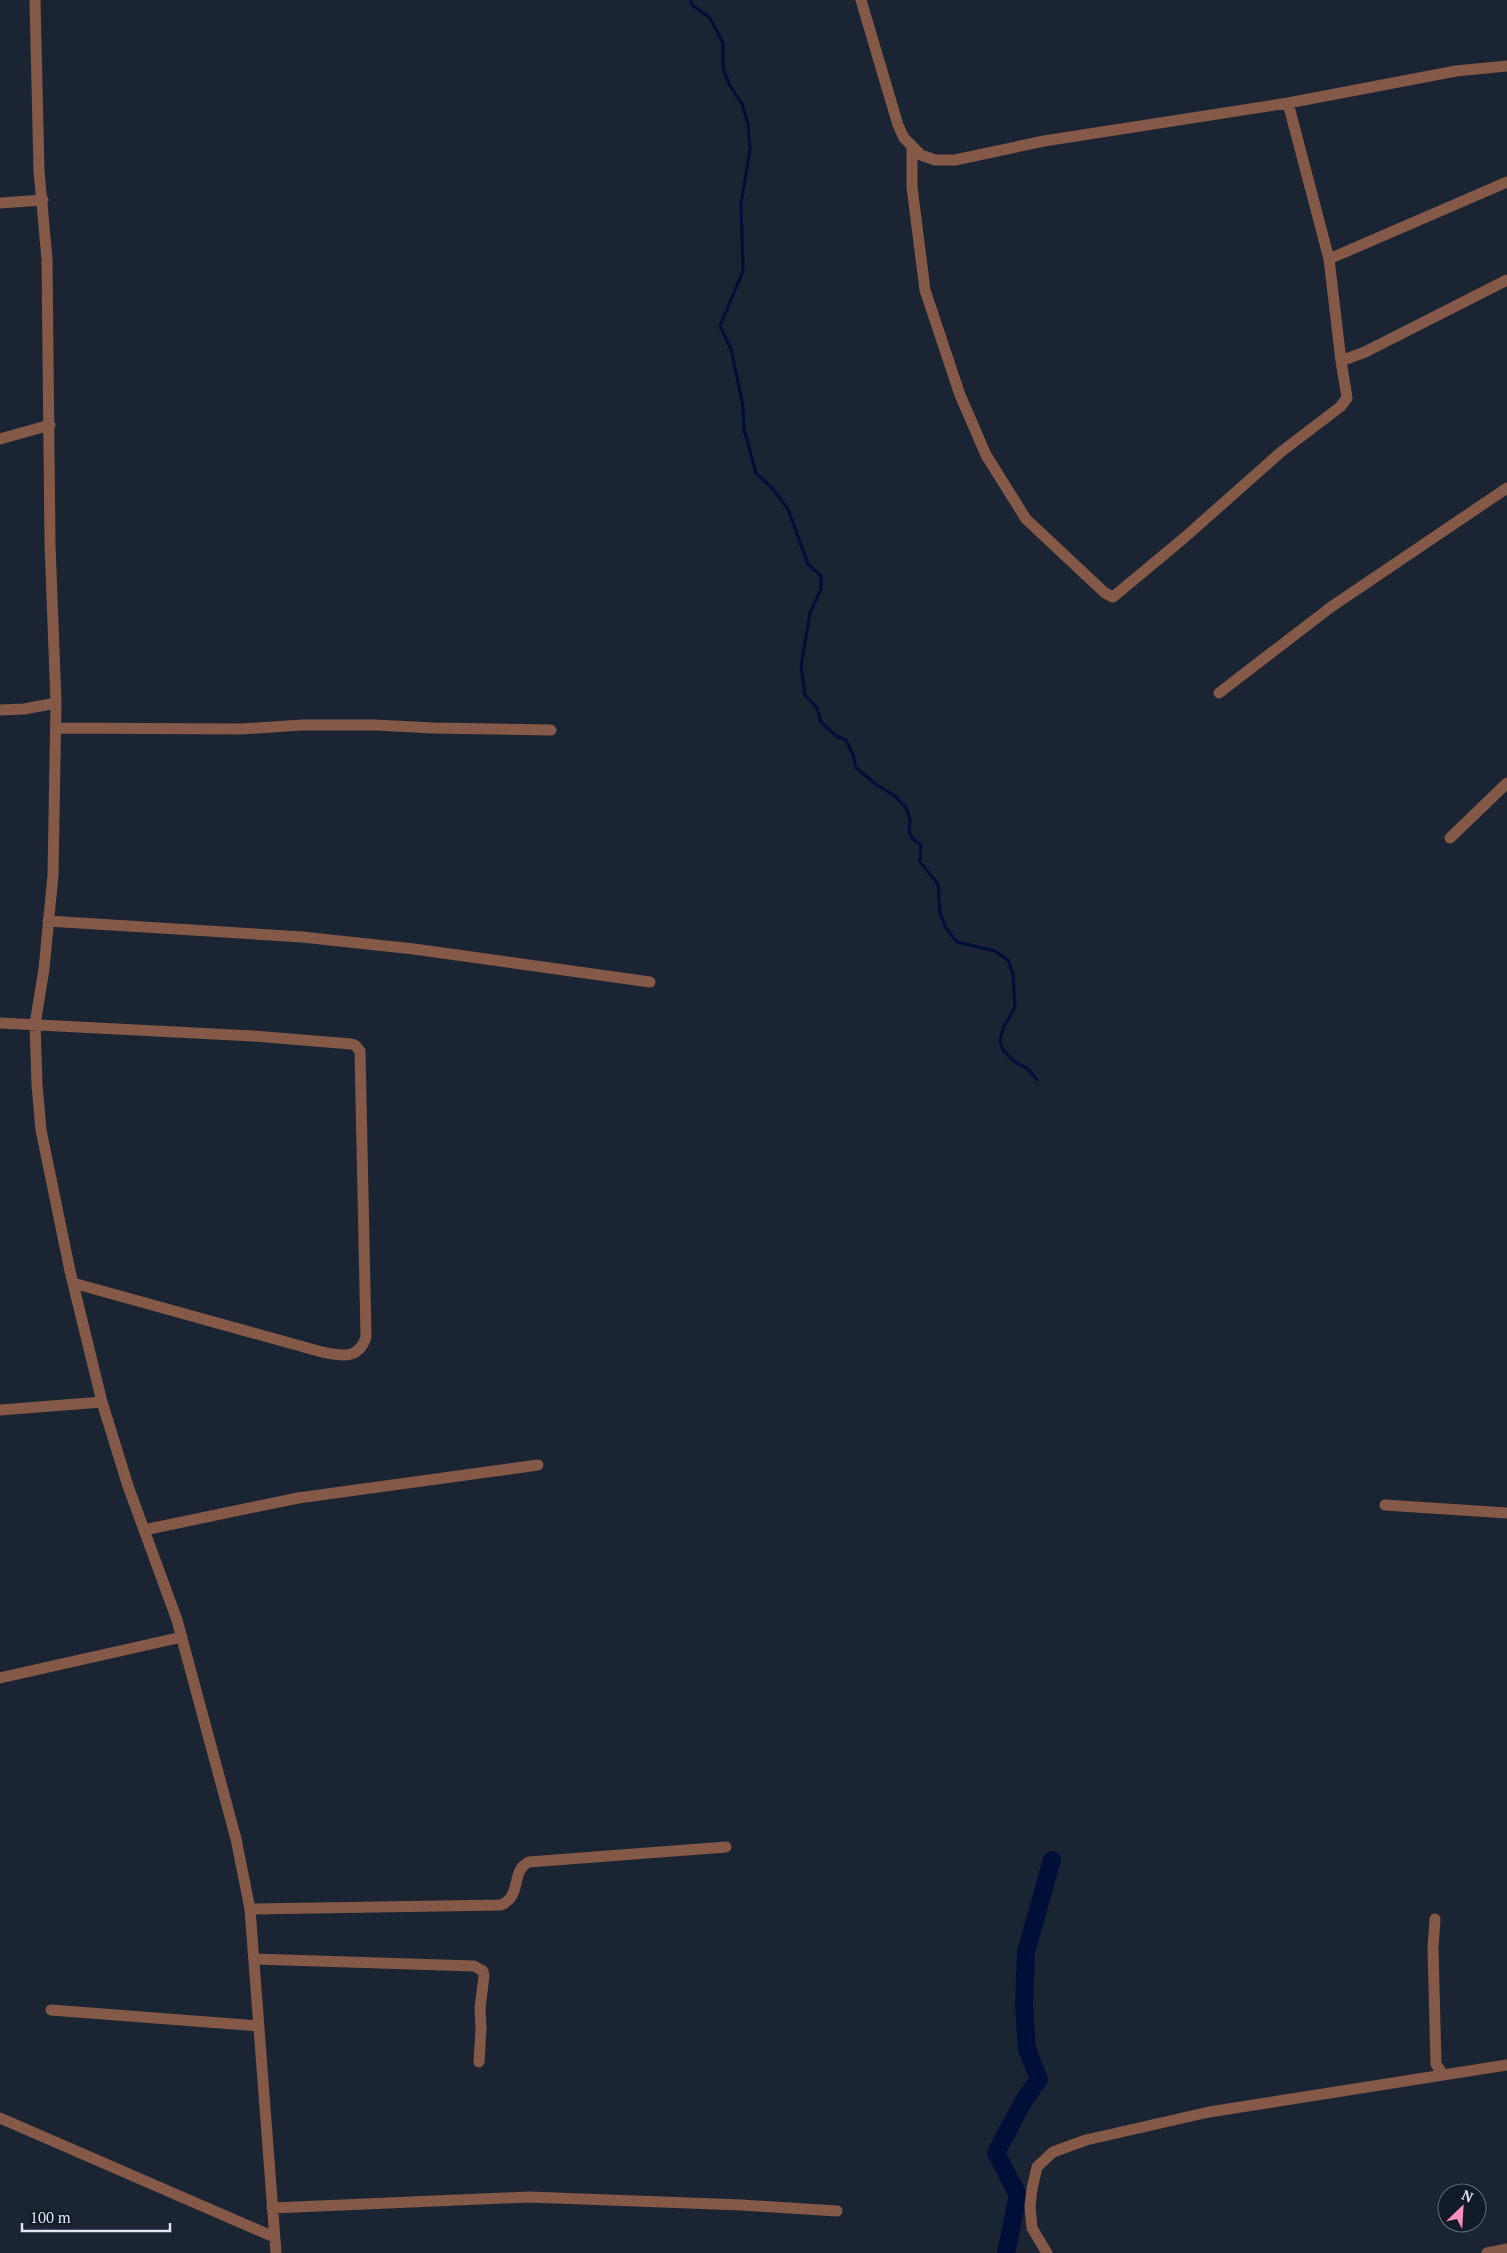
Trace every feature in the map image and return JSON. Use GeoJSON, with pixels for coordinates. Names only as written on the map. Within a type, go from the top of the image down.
{"type":"FeatureCollection","features":[{"type":"Feature","properties":{"kind":"street"},"geometry":{"type":"LineString","coordinates":[[35,0],[39,171],[48,259],[50,544],[56,703],[53,875],[44,969],[35,1024],[41,1130],[72,1283],[102,1402],[128,1486],[182,1637],[236,1839],[250,1909],[276,2253]]}},
{"type":"Feature","properties":{"kind":"street"},"geometry":{"type":"LineString","coordinates":[[861,0],[892,109],[904,138],[921,155],[935,160],[955,160],[1044,141],[1288,103],[1390,82],[1456,71],[1507,66]]}},
{"type":"Feature","properties":{"kind":"street"},"geometry":{"type":"LineString","coordinates":[[912,147],[913,195],[925,290],[960,395],[986,455],[1026,519],[1105,593],[1113,597],[1118,595],[1281,452],[1340,407],[1347,398],[1329,259],[1288,103]]}},
{"type":"Feature","properties":{"kind":"street"},"geometry":{"type":"LineString","coordinates":[[1329,259],[1507,182]]}},
{"type":"Feature","properties":{"kind":"street"},"geometry":{"type":"LineString","coordinates":[[0,203],[42,200]]}},
{"type":"Feature","properties":{"kind":"street"},"geometry":{"type":"LineString","coordinates":[[1341,361],[1365,352],[1507,280]]}},
{"type":"Feature","properties":{"kind":"street"},"geometry":{"type":"LineString","coordinates":[[0,439],[50,424]]}},
{"type":"Feature","properties":{"kind":"street"},"geometry":{"type":"LineString","coordinates":[[1219,693],[1331,607],[1507,488]]}},
{"type":"Feature","properties":{"kind":"street"},"geometry":{"type":"LineString","coordinates":[[0,710],[24,709],[56,703]]}},
{"type":"Feature","properties":{"kind":"street"},"geometry":{"type":"LineString","coordinates":[[56,728],[241,729],[302,724],[374,724],[433,728],[551,730]]}},
{"type":"Feature","properties":{"kind":"street"},"geometry":{"type":"LineString","coordinates":[[1450,838],[1507,783]]}},
{"type":"Feature","properties":{"kind":"street"},"geometry":{"type":"LineString","coordinates":[[48,921],[302,938],[414,949],[650,982]]}},
{"type":"Feature","properties":{"kind":"street"},"geometry":{"type":"LineString","coordinates":[[0,1023],[351,1044],[358,1047],[360,1051],[366,1337],[361,1349],[356,1353],[342,1356],[322,1352],[72,1283]]}},
{"type":"Feature","properties":{"kind":"street"},"geometry":{"type":"LineString","coordinates":[[0,1410],[102,1402]]}},
{"type":"Feature","properties":{"kind":"street"},"geometry":{"type":"LineString","coordinates":[[144,1530],[298,1498],[538,1464]]}},
{"type":"Feature","properties":{"kind":"street"},"geometry":{"type":"LineString","coordinates":[[1385,1505],[1507,1514]]}},
{"type":"Feature","properties":{"kind":"street"},"geometry":{"type":"LineString","coordinates":[[0,1678],[182,1637]]}},
{"type":"Feature","properties":{"kind":"street"},"geometry":{"type":"LineString","coordinates":[[250,1909],[501,1905],[509,1902],[520,1869],[523,1864],[529,1862],[726,1847]]}},
{"type":"Feature","properties":{"kind":"street"},"geometry":{"type":"LineString","coordinates":[[1435,1920],[1433,1948],[1436,2064],[1443,2075]]}},
{"type":"Feature","properties":{"kind":"street"},"geometry":{"type":"LineString","coordinates":[[254,1959],[474,1966],[480,1968],[483,1970],[484,1976],[480,2008],[479,2062]]}},
{"type":"Feature","properties":{"kind":"street"},"geometry":{"type":"LineString","coordinates":[[51,2010],[259,2026]]}},
{"type":"Feature","properties":{"kind":"street"},"geometry":{"type":"LineString","coordinates":[[1047,2253],[1032,2228],[1030,2206],[1037,2167],[1053,2152],[1086,2140],[1209,2112],[1507,2065]]}},
{"type":"Feature","properties":{"kind":"street"},"geometry":{"type":"LineString","coordinates":[[0,2118],[274,2237]]}},
{"type":"Feature","properties":{"kind":"street"},"geometry":{"type":"LineString","coordinates":[[272,2208],[529,2197],[750,2205],[837,2211]]}},
{"type":"Feature","properties":{"kind":"street"},"geometry":{"type":"LineString","coordinates":[[1487,2253],[1507,2249]]}},
{"type":"Feature","properties":{"kind":"waterway"},"geometry":{"type":"LineString","coordinates":[[691,0],[691,4],[710,18],[723,43],[723,68],[729,84],[742,104],[748,124],[750,150],[741,204],[743,271],[720,326],[731,349],[743,406],[744,429],[756,473],[772,488],[788,509],[808,564],[821,576],[821,589],[810,613],[801,666],[805,695],[817,708],[821,722],[836,736],[846,740],[853,755],[856,768],[877,785],[895,796],[906,808],[910,819],[909,832],[913,839],[921,845],[920,862],[938,884],[940,913],[946,928],[957,942],[995,951],[1008,960],[1013,974],[1015,1007],[1003,1028],[1000,1041],[1003,1050],[1015,1062],[1027,1068],[1037,1080]]}},
{"type":"Feature","properties":{"kind":"waterway"},"geometry":{"type":"LineString","coordinates":[[1006,2253],[1018,2195],[996,2153],[1023,2102],[1039,2079],[1027,2049],[1024,2004],[1026,1952],[1052,1860]]}}]}
